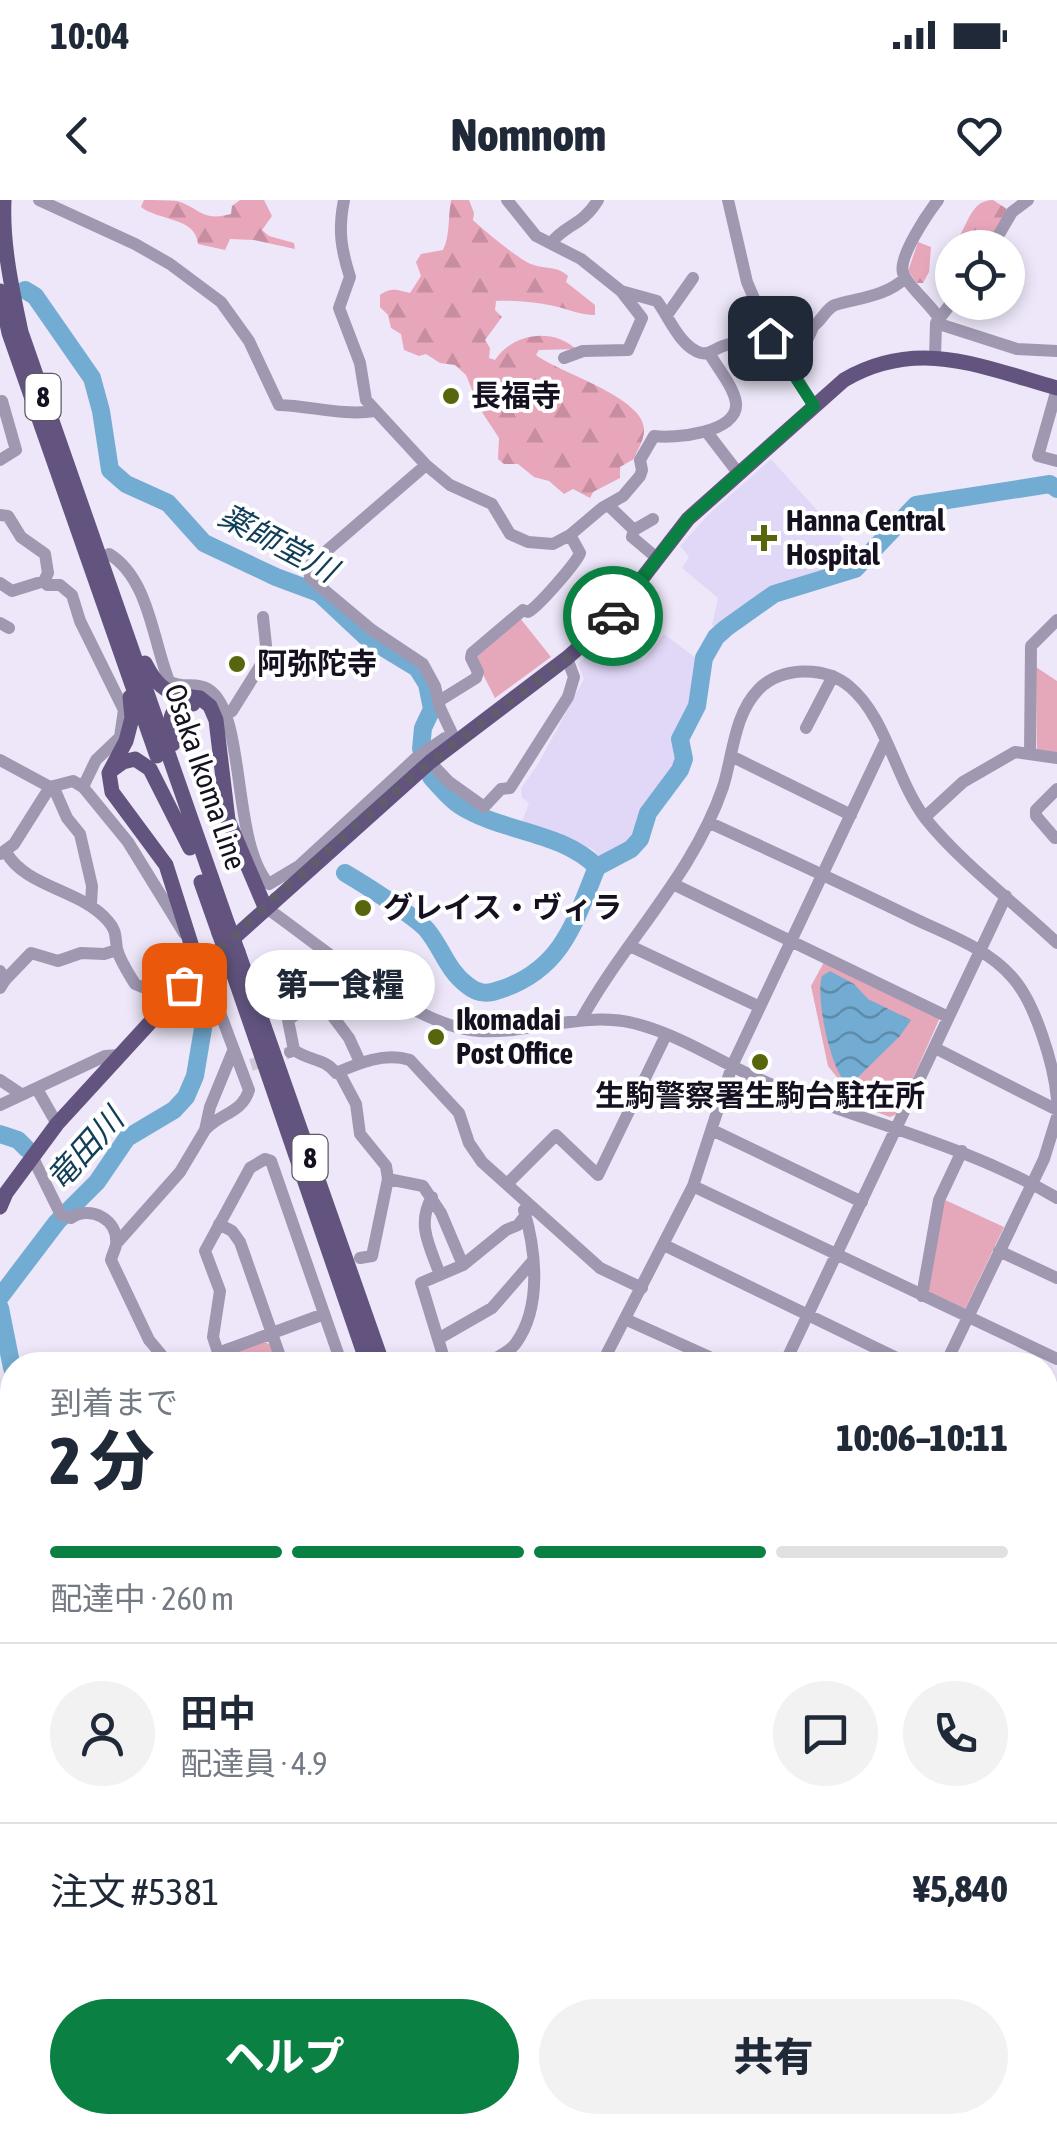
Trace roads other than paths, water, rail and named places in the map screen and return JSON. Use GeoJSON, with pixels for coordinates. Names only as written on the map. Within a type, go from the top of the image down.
{"type":"FeatureCollection","features":[{"type":"Feature","properties":{"kind":"main road","name":"Osaka Ikoma Line"},"geometry":{"type":"LineString","coordinates":[[4,200],[9,277],[21,332],[223,929],[378,1352]]}},
{"type":"Feature","properties":{"kind":"main road","name":"Osaka Ikoma Line"},"geometry":{"type":"LineString","coordinates":[[0,292],[9,333],[194,846]]}},
{"type":"Feature","properties":{"kind":"main road"},"geometry":{"type":"LineString","coordinates":[[0,1207],[57,1124],[199,969],[450,740],[567,658],[610,620],[688,519],[844,380],[875,364],[935,357],[1057,389]]}},
{"type":"Feature","properties":{"kind":"main road"},"geometry":{"type":"LineString","coordinates":[[109,588],[158,685],[178,697],[200,698],[221,717],[228,820],[264,907]]}},
{"type":"Feature","properties":{"kind":"main road"},"geometry":{"type":"LineString","coordinates":[[121,652],[132,718],[126,742],[109,773],[118,803],[166,865],[199,969]]}},
{"type":"Feature","properties":{"kind":"main road"},"geometry":{"type":"LineString","coordinates":[[194,846],[168,722],[176,708],[192,703],[221,717]]}},
{"type":"Feature","properties":{"kind":"main road"},"geometry":{"type":"LineString","coordinates":[[109,773],[129,760],[142,762],[150,769],[194,846]]}},
{"type":"Feature","properties":{"kind":"main road","name":"Osaka Ikoma Line"},"geometry":{"type":"LineString","coordinates":[[233,956],[364,1352]]}},
{"type":"Feature","properties":{"kind":"street"},"geometry":{"type":"LineString","coordinates":[[39,200],[135,244],[221,302],[250,341],[278,406],[355,414],[375,411]]}},
{"type":"Feature","properties":{"kind":"street"},"geometry":{"type":"LineString","coordinates":[[344,200],[339,230],[350,277],[339,308],[360,363],[362,391],[375,411],[426,465],[450,485],[492,504],[510,534],[528,542],[553,544],[619,500],[640,476],[640,460],[654,436],[676,439],[690,432],[706,432],[731,417],[736,404],[709,353]]}},
{"type":"Feature","properties":{"kind":"street"},"geometry":{"type":"LineString","coordinates":[[507,200],[536,236],[581,259],[621,291],[642,318],[628,350],[583,350],[564,358]]}},
{"type":"Feature","properties":{"kind":"street"},"geometry":{"type":"LineString","coordinates":[[551,243],[561,232],[578,224],[598,200]]}},
{"type":"Feature","properties":{"kind":"street"},"geometry":{"type":"LineString","coordinates":[[728,200],[747,282],[770,338],[814,406]]}},
{"type":"Feature","properties":{"kind":"street"},"geometry":{"type":"LineString","coordinates":[[935,317],[905,278],[902,264],[938,200]]}},
{"type":"Feature","properties":{"kind":"street"},"geometry":{"type":"LineString","coordinates":[[1002,230],[1012,212],[1028,200]]}},
{"type":"Feature","properties":{"kind":"street"},"geometry":{"type":"LineString","coordinates":[[667,315],[693,278]]}},
{"type":"Feature","properties":{"kind":"street"},"geometry":{"type":"LineString","coordinates":[[792,373],[814,326],[832,306],[856,303],[898,286],[905,278]]}},
{"type":"Feature","properties":{"kind":"street"},"geometry":{"type":"LineString","coordinates":[[621,291],[656,302],[672,328],[698,352],[709,353],[723,346],[814,326]]}},
{"type":"Feature","properties":{"kind":"street"},"geometry":{"type":"LineString","coordinates":[[935,357],[937,320],[1017,348],[1057,351]]}},
{"type":"Feature","properties":{"kind":"street"},"geometry":{"type":"LineString","coordinates":[[1057,389],[1038,456],[1057,461]]}},
{"type":"Feature","properties":{"kind":"street"},"geometry":{"type":"LineString","coordinates":[[0,402],[16,450],[0,460]]}},
{"type":"Feature","properties":{"kind":"street"},"geometry":{"type":"LineString","coordinates":[[706,432],[739,474]]}},
{"type":"Feature","properties":{"kind":"street"},"geometry":{"type":"LineString","coordinates":[[108,554],[120,560],[139,593],[169,681],[178,686],[192,683],[207,688],[218,699],[251,845],[264,879],[273,884],[299,866],[416,758],[450,740],[435,686],[423,664],[372,630],[310,578],[308,572],[309,566],[343,535],[426,465]]}},
{"type":"Feature","properties":{"kind":"street"},"geometry":{"type":"LineString","coordinates":[[608,505],[634,530]]}},
{"type":"Feature","properties":{"kind":"street"},"geometry":{"type":"LineString","coordinates":[[0,515],[8,516],[21,537],[46,554],[48,572],[44,581],[12,592],[0,583]]}},
{"type":"Feature","properties":{"kind":"street"},"geometry":{"type":"LineString","coordinates":[[653,519],[634,530],[632,537],[657,558]]}},
{"type":"Feature","properties":{"kind":"street"},"geometry":{"type":"LineString","coordinates":[[438,701],[476,678],[472,653],[523,610],[537,608],[549,588],[578,560],[580,553],[570,535]]}},
{"type":"Feature","properties":{"kind":"street"},"geometry":{"type":"LineString","coordinates":[[44,581],[60,586],[72,596],[123,706],[120,737],[96,760],[83,787]]}},
{"type":"Feature","properties":{"kind":"street"},"geometry":{"type":"LineString","coordinates":[[221,717],[232,711],[267,655],[263,617]]}},
{"type":"Feature","properties":{"kind":"street"},"geometry":{"type":"LineString","coordinates":[[1030,754],[1031,646],[1057,620]]}},
{"type":"Feature","properties":{"kind":"street"},"geometry":{"type":"LineString","coordinates":[[430,762],[449,782],[484,807],[501,790],[510,788],[568,697],[574,677],[567,658]]}},
{"type":"Feature","properties":{"kind":"street"},"geometry":{"type":"LineString","coordinates":[[580,1020],[674,884],[710,823],[742,716],[762,686],[795,672],[833,676],[861,697],[924,817],[1057,943]]}},
{"type":"Feature","properties":{"kind":"street"},"geometry":{"type":"LineString","coordinates":[[806,728],[833,676]]}},
{"type":"Feature","properties":{"kind":"street"},"geometry":{"type":"LineString","coordinates":[[608,1352],[693,1186],[732,1066],[884,742]]}},
{"type":"Feature","properties":{"kind":"street"},"geometry":{"type":"LineString","coordinates":[[924,817],[981,770],[1015,752],[1057,758]]}},
{"type":"Feature","properties":{"kind":"street"},"geometry":{"type":"LineString","coordinates":[[731,756],[851,815]]}},
{"type":"Feature","properties":{"kind":"street"},"geometry":{"type":"LineString","coordinates":[[0,760],[52,786],[67,818],[80,834],[92,886],[91,905]]}},
{"type":"Feature","properties":{"kind":"street"},"geometry":{"type":"LineString","coordinates":[[168,1001],[136,984],[117,950],[118,936],[91,905],[18,869],[3,853],[20,836],[52,786],[74,781],[83,787],[128,842],[191,941]]}},
{"type":"Feature","properties":{"kind":"street"},"geometry":{"type":"LineString","coordinates":[[1054,838],[1036,816],[1036,810],[1057,790]]}},
{"type":"Feature","properties":{"kind":"street"},"geometry":{"type":"LineString","coordinates":[[710,823],[980,951],[1018,983],[1056,1078],[1057,1098]]}},
{"type":"Feature","properties":{"kind":"street"},"geometry":{"type":"LineString","coordinates":[[674,884],[948,1017]]}},
{"type":"Feature","properties":{"kind":"street"},"geometry":{"type":"LineString","coordinates":[[791,1352],[1006,896]]}},
{"type":"Feature","properties":{"kind":"street"},"geometry":{"type":"LineString","coordinates":[[264,907],[425,1017],[459,1028],[509,1030],[580,1020],[622,1021],[666,1034],[769,1083],[962,1152],[1057,1198]]}},
{"type":"Feature","properties":{"kind":"street"},"geometry":{"type":"LineString","coordinates":[[630,946],[760,1007]]}},
{"type":"Feature","properties":{"kind":"street"},"geometry":{"type":"LineString","coordinates":[[1,976],[32,953],[58,961],[81,953],[117,950]]}},
{"type":"Feature","properties":{"kind":"street"},"geometry":{"type":"LineString","coordinates":[[159,1352],[149,1340],[111,1260],[116,1244],[173,1182],[205,1130],[223,1115],[237,1110],[248,1096],[246,1066],[233,1051],[216,1002],[199,969]]}},
{"type":"Feature","properties":{"kind":"street"},"geometry":{"type":"LineString","coordinates":[[328,1010],[354,970]]}},
{"type":"Feature","properties":{"kind":"street"},"geometry":{"type":"LineString","coordinates":[[295,988],[299,1012]]}},
{"type":"Feature","properties":{"kind":"street"},"geometry":{"type":"LineString","coordinates":[[360,1062],[350,1038],[328,1010],[299,1012],[288,1020],[291,1052],[325,1062],[336,1073],[360,1062],[399,1057],[410,1060],[454,1106],[468,1144],[482,1162],[600,1268],[642,1288]]}},
{"type":"Feature","properties":{"kind":"street"},"geometry":{"type":"LineString","coordinates":[[507,1184],[556,1135],[598,1175],[666,1034]]}},
{"type":"Feature","properties":{"kind":"street"},"geometry":{"type":"LineString","coordinates":[[935,1048],[1057,1113],[1044,1159],[952,1352]]}},
{"type":"Feature","properties":{"kind":"street"},"geometry":{"type":"LineString","coordinates":[[205,1130],[210,1106],[233,1051]]}},
{"type":"Feature","properties":{"kind":"street"},"geometry":{"type":"LineString","coordinates":[[0,1105],[104,1056],[120,1055]]}},
{"type":"Feature","properties":{"kind":"street"},"geometry":{"type":"LineString","coordinates":[[339,1072],[356,1104],[360,1134],[386,1166],[388,1180],[372,1256],[360,1258]]}},
{"type":"Feature","properties":{"kind":"street"},"geometry":{"type":"LineString","coordinates":[[0,1080],[21,1094]]}},
{"type":"Feature","properties":{"kind":"street"},"geometry":{"type":"LineString","coordinates":[[36,1089],[57,1124]]}},
{"type":"Feature","properties":{"kind":"street"},"geometry":{"type":"LineString","coordinates":[[712,1130],[862,1202]]}},
{"type":"Feature","properties":{"kind":"street"},"geometry":{"type":"LineString","coordinates":[[922,1296],[939,1200],[962,1152]]}},
{"type":"Feature","properties":{"kind":"street"},"geometry":{"type":"LineString","coordinates":[[32,1156],[62,1214],[71,1218],[84,1212],[99,1215],[109,1223],[116,1244]]}},
{"type":"Feature","properties":{"kind":"street"},"geometry":{"type":"LineString","coordinates":[[217,1352],[212,1338],[220,1292],[205,1257],[218,1224],[250,1168],[257,1162],[271,1161],[337,1352]]}},
{"type":"Feature","properties":{"kind":"street"},"geometry":{"type":"LineString","coordinates":[[388,1180],[423,1186],[432,1197],[463,1265]]}},
{"type":"Feature","properties":{"kind":"street"},"geometry":{"type":"LineString","coordinates":[[693,1186],[1042,1352]]}},
{"type":"Feature","properties":{"kind":"street"},"geometry":{"type":"LineString","coordinates":[[505,1352],[514,1347],[532,1304],[532,1262],[526,1215],[518,1194]]}},
{"type":"Feature","properties":{"kind":"street"},"geometry":{"type":"LineString","coordinates":[[432,1197],[423,1212],[424,1228],[440,1275]]}},
{"type":"Feature","properties":{"kind":"street"},"geometry":{"type":"LineString","coordinates":[[442,1352],[420,1285],[463,1265],[526,1215]]}},
{"type":"Feature","properties":{"kind":"street"},"geometry":{"type":"LineString","coordinates":[[218,1224],[232,1231],[240,1242],[278,1352]]}},
{"type":"Feature","properties":{"kind":"street"},"geometry":{"type":"LineString","coordinates":[[664,1245],[883,1352]]}},
{"type":"Feature","properties":{"kind":"street"},"geometry":{"type":"LineString","coordinates":[[999,1250],[1057,1278]]}},
{"type":"Feature","properties":{"kind":"street"},"geometry":{"type":"LineString","coordinates":[[438,1339],[492,1308],[516,1285],[532,1262]]}},
{"type":"Feature","properties":{"kind":"street"},"geometry":{"type":"LineString","coordinates":[[234,1352],[324,1314]]}},
{"type":"Feature","properties":{"kind":"street"},"geometry":{"type":"LineString","coordinates":[[626,1319],[698,1352]]}},
{"type":"Feature","properties":{"kind":"water"},"geometry":{"type":"Polygon","coordinates":[[[830,971],[854,984],[868,999],[911,1020],[849,1086],[836,1067],[823,1017],[820,986],[822,976],[830,971]]]}},
{"type":"Feature","properties":{"kind":"waterway","name":"薬師堂川"},"geometry":{"type":"LineString","coordinates":[[25,290],[35,296],[92,378],[110,470],[126,484],[168,503],[204,543],[319,593],[366,637],[417,668],[427,684],[432,709],[423,728],[421,749]]}},
{"type":"Feature","properties":{"kind":"waterway","name":"竜田川"},"geometry":{"type":"LineString","coordinates":[[345,873],[421,924],[454,973],[471,988],[493,992],[523,980],[539,969],[564,940],[597,867],[631,849],[640,839],[648,813],[680,770],[684,759],[680,739],[697,706],[704,658],[716,637],[774,594],[855,569],[916,505],[1050,484],[1057,489]]}},
{"type":"Feature","properties":{"kind":"waterway","name":"薬師堂川"},"geometry":{"type":"LineString","coordinates":[[431,777],[455,802],[476,814],[565,846],[597,867]]}},
{"type":"Feature","properties":{"kind":"waterway","name":"竜田川"},"geometry":{"type":"LineString","coordinates":[[0,1297],[57,1222],[97,1182],[127,1138],[174,1110],[186,1097],[195,1076],[211,981]]}},
{"type":"Feature","properties":{"kind":"waterway"},"geometry":{"type":"LineString","coordinates":[[0,1134],[18,1140],[27,1149]]}},
{"type":"Feature","properties":{"kind":"waterway","name":"竜田川"},"geometry":{"type":"LineString","coordinates":[[0,1308],[9,1352]]}},
{"type":"Feature","properties":{"kind":"tunnel"},"geometry":{"type":"LineString","coordinates":[[251,1065],[288,1053]]}},
{"type":"Feature","properties":{"kind":"place","name":"長福寺"},"geometry":{"type":"Point","coordinates":[451,396]}},
{"type":"Feature","properties":{"kind":"place","name":"Hanna Central Hospital"},"geometry":{"type":"Point","coordinates":[764,538]}},
{"type":"Feature","properties":{"kind":"place","name":"阿弥陀寺"},"geometry":{"type":"Point","coordinates":[237,664]}},
{"type":"Feature","properties":{"kind":"place","name":"グレイス・ヴィラ"},"geometry":{"type":"Point","coordinates":[363,908]}},
{"type":"Feature","properties":{"kind":"place","name":"第一食糧"},"geometry":{"type":"Point","coordinates":[184,985]}},
{"type":"Feature","properties":{"kind":"place","name":"Ikomadai Post Office"},"geometry":{"type":"Point","coordinates":[436,1037]}},
{"type":"Feature","properties":{"kind":"place","name":"生駒警察署生駒台駐在所"},"geometry":{"type":"Point","coordinates":[760,1062]}}]}
